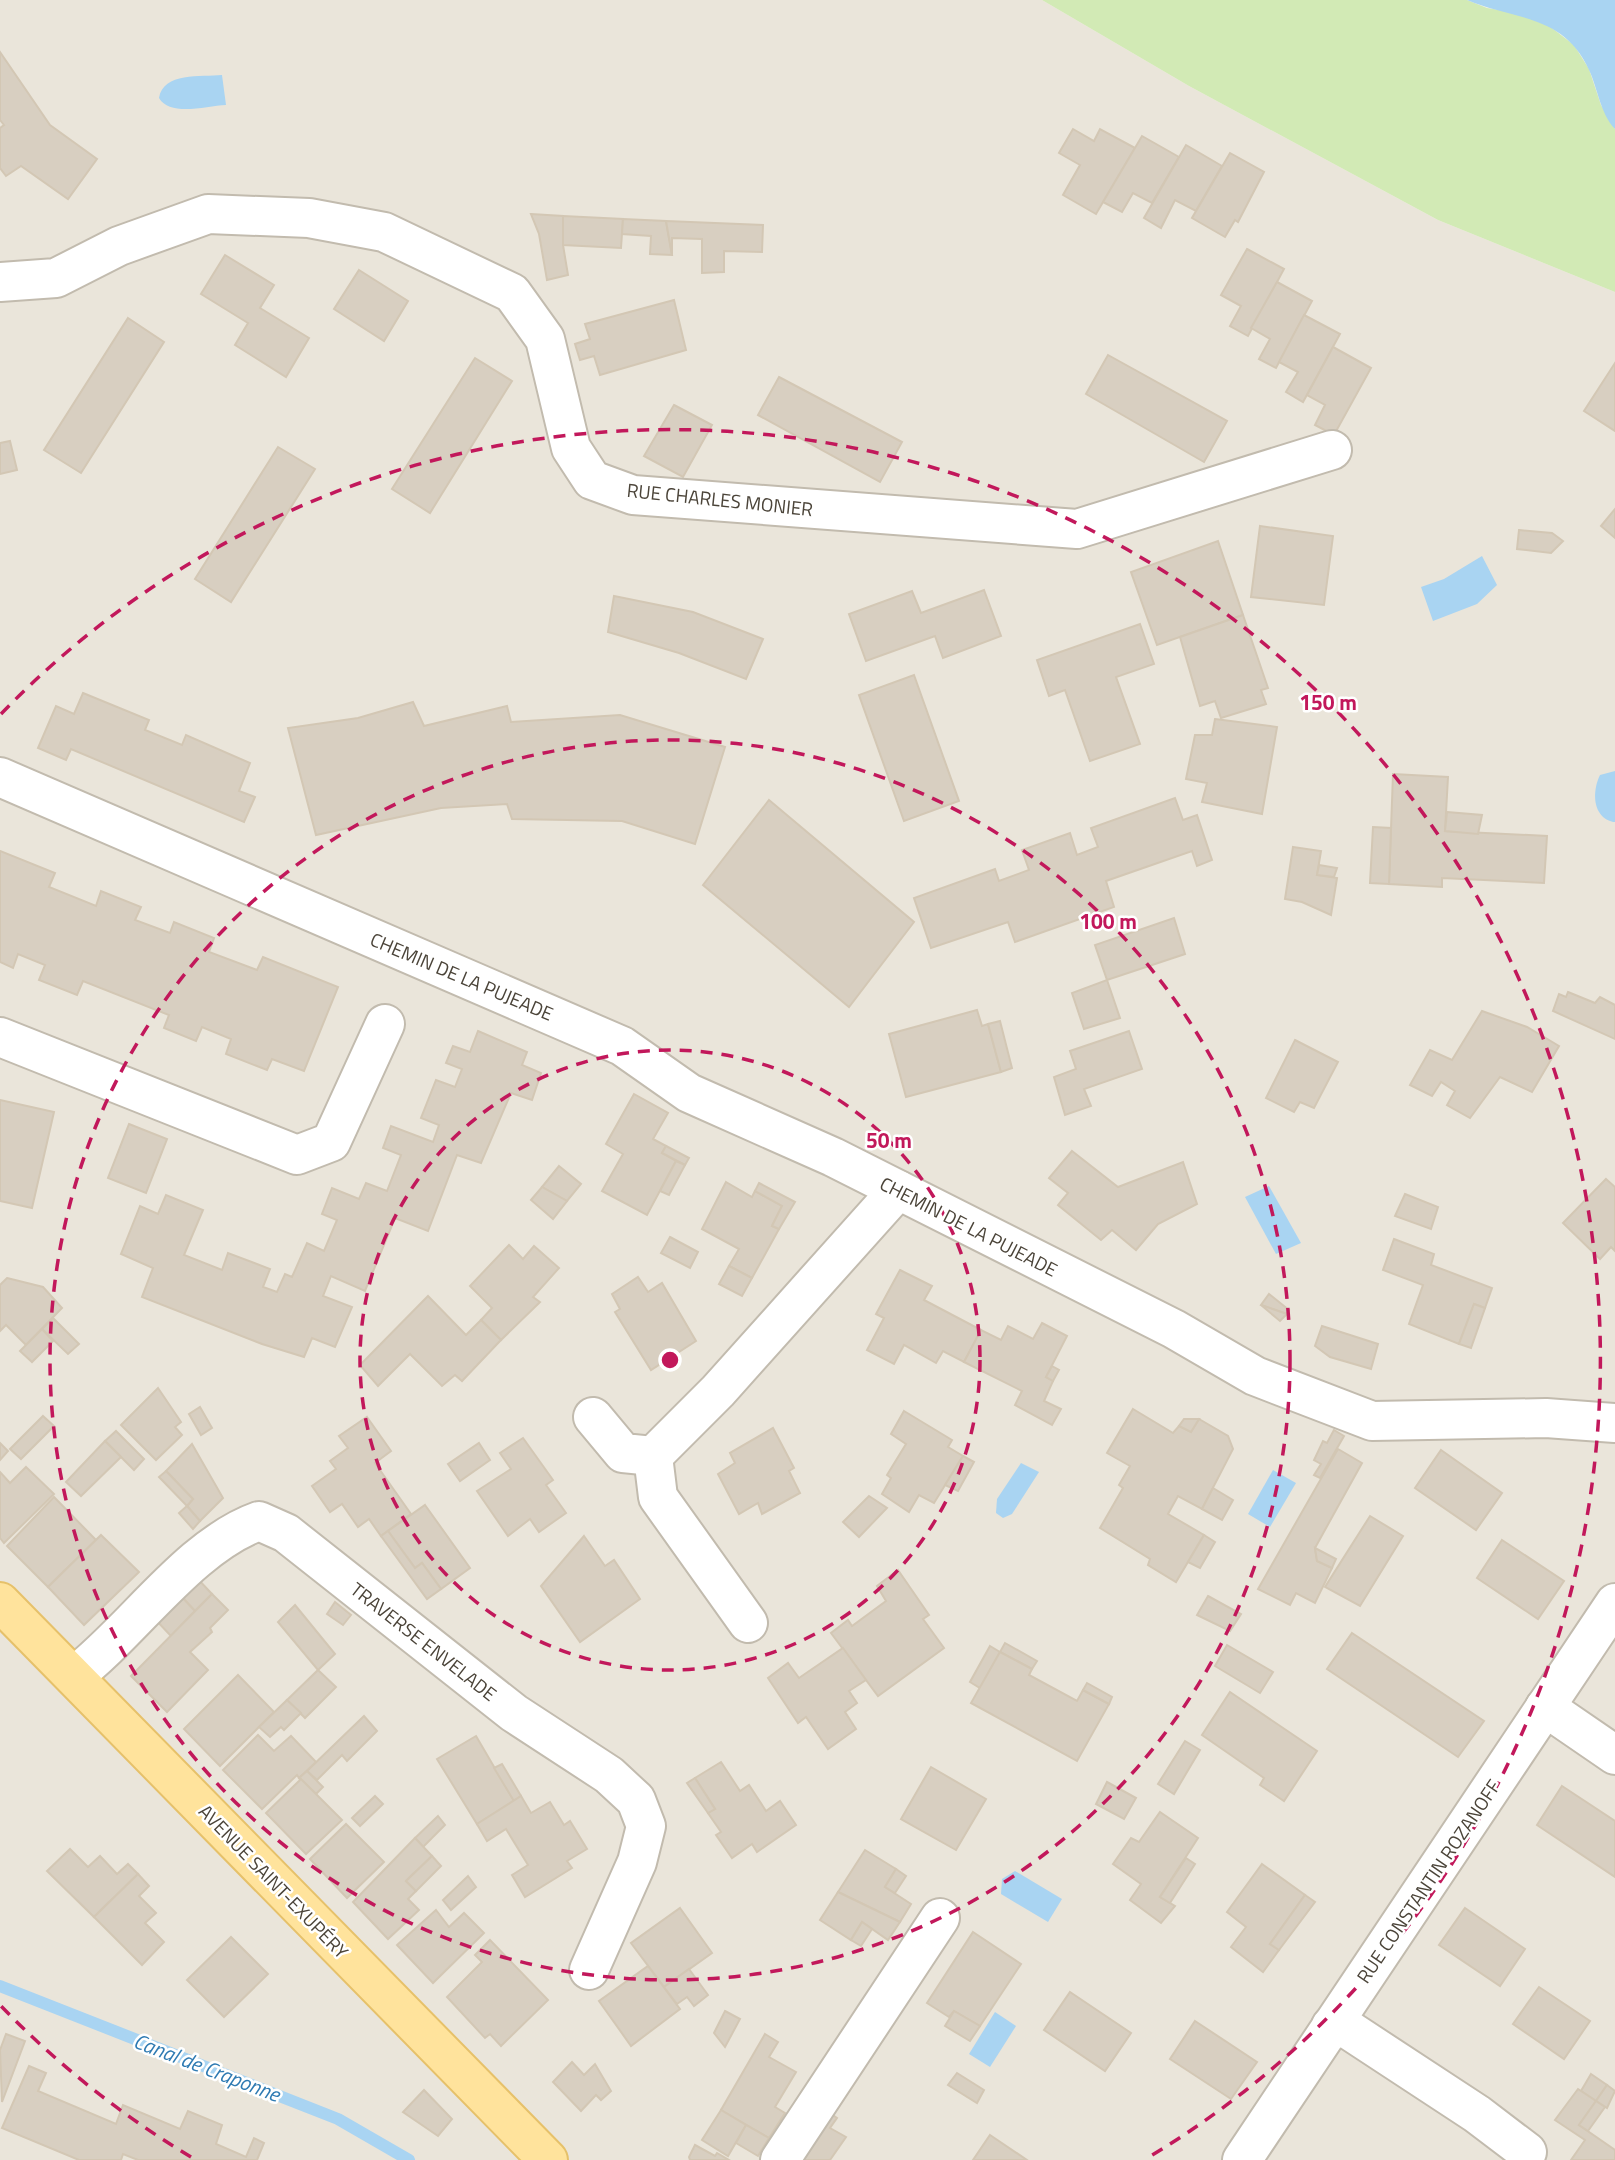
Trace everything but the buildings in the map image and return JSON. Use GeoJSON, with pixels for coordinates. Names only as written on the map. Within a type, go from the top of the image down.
{"type":"FeatureCollection","features":[{"type":"Feature","properties":{"kind":"main road","name":"AVENUE SAINT-EXUPÉRY"},"geometry":{"type":"LineString","coordinates":[[0,1602],[548,2160]]}},
{"type":"Feature","properties":{"kind":"street","name":"RUE CHARLES MONIER"},"geometry":{"type":"LineString","coordinates":[[0,282],[57,278],[120,246],[208,214],[309,218],[384,232],[512,293],[545,338],[571,448],[593,480],[633,495],[1077,529],[1332,450]]}},
{"type":"Feature","properties":{"kind":"street","name":"CHEMIN DE LA PUJEADE"},"geometry":{"type":"LineString","coordinates":[[0,777],[622,1046],[689,1093],[833,1157],[1174,1329],[1255,1376],[1372,1422],[1546,1418],[1615,1423]]}},
{"type":"Feature","properties":{"kind":"street"},"geometry":{"type":"LineString","coordinates":[[0,1037],[296,1155],[331,1142],[385,1024]]}},
{"type":"Feature","properties":{"kind":"street"},"geometry":{"type":"LineString","coordinates":[[653,1456],[718,1391],[898,1190]]}},
{"type":"Feature","properties":{"kind":"street"},"geometry":{"type":"LineString","coordinates":[[593,1417],[623,1453],[653,1456]]}},
{"type":"Feature","properties":{"kind":"street"},"geometry":{"type":"LineString","coordinates":[[653,1456],[658,1497],[748,1623]]}},
{"type":"Feature","properties":{"kind":"street","name":"TRAVERSE ENVELADE"},"geometry":{"type":"LineString","coordinates":[[74,1676],[204,1554],[237,1529],[259,1521],[286,1533],[514,1713],[609,1776],[636,1800],[646,1826],[637,1862],[589,1970]]}},
{"type":"Feature","properties":{"kind":"street","name":"RUE CONSTANTIN ROZANOFF"},"geometry":{"type":"LineString","coordinates":[[1242,2160],[1615,1602]]}},
{"type":"Feature","properties":{"kind":"street"},"geometry":{"type":"LineString","coordinates":[[1545,1707],[1615,1755]]}},
{"type":"Feature","properties":{"kind":"street"},"geometry":{"type":"LineString","coordinates":[[780,2160],[940,1918]]}},
{"type":"Feature","properties":{"kind":"street"},"geometry":{"type":"LineString","coordinates":[[1331,2026],[1349,2030],[1477,2114],[1527,2152]]}},
{"type":"Feature","properties":{"kind":"shaded area"},"geometry":{"type":"Polygon","coordinates":[[[0,0],[1042,0],[1189,86],[1438,220],[1615,292],[1615,2160],[0,2160],[0,0]]]}},
{"type":"Feature","properties":{"kind":"green space"},"geometry":{"type":"Polygon","coordinates":[[[1042,0],[1467,0],[1487,8],[1519,13],[1548,25],[1574,45],[1589,69],[1601,105],[1615,129],[1615,292],[1438,220],[1189,86],[1042,0]]]}},
{"type":"Feature","properties":{"kind":"water"},"geometry":{"type":"Polygon","coordinates":[[[1467,0],[1615,0],[1615,129],[1603,108],[1589,70],[1579,52],[1566,38],[1536,22],[1467,0]]]}},
{"type":"Feature","properties":{"kind":"water"},"geometry":{"type":"Polygon","coordinates":[[[222,75],[226,105],[180,109],[164,104],[159,98],[162,90],[175,80],[222,75]]]}},
{"type":"Feature","properties":{"kind":"water"},"geometry":{"type":"Polygon","coordinates":[[[1482,556],[1497,585],[1477,604],[1433,621],[1421,587],[1444,579],[1482,556]]]}},
{"type":"Feature","properties":{"kind":"water"},"geometry":{"type":"Polygon","coordinates":[[[1615,771],[1613,822],[1601,815],[1595,796],[1600,775],[1615,771]]]}},
{"type":"Feature","properties":{"kind":"water"},"geometry":{"type":"Polygon","coordinates":[[[1269,1186],[1301,1243],[1276,1254],[1245,1197],[1269,1186]]]}},
{"type":"Feature","properties":{"kind":"water"},"geometry":{"type":"Polygon","coordinates":[[[1021,1463],[1039,1472],[1012,1514],[1003,1518],[996,1513],[997,1499],[1021,1463]]]}},
{"type":"Feature","properties":{"kind":"water"},"geometry":{"type":"Polygon","coordinates":[[[1273,1470],[1296,1483],[1270,1527],[1248,1514],[1273,1470]]]}},
{"type":"Feature","properties":{"kind":"water"},"geometry":{"type":"Polygon","coordinates":[[[1015,1871],[1062,1899],[1048,1922],[1001,1894],[1002,1879],[1015,1871]]]}},
{"type":"Feature","properties":{"kind":"water"},"geometry":{"type":"Polygon","coordinates":[[[995,2012],[1016,2026],[990,2067],[969,2054],[995,2012]]]}},
{"type":"Feature","properties":{"kind":"waterway","name":"Canal de Craponne"},"geometry":{"type":"LineString","coordinates":[[0,1986],[338,2119],[409,2160]]}}]}
